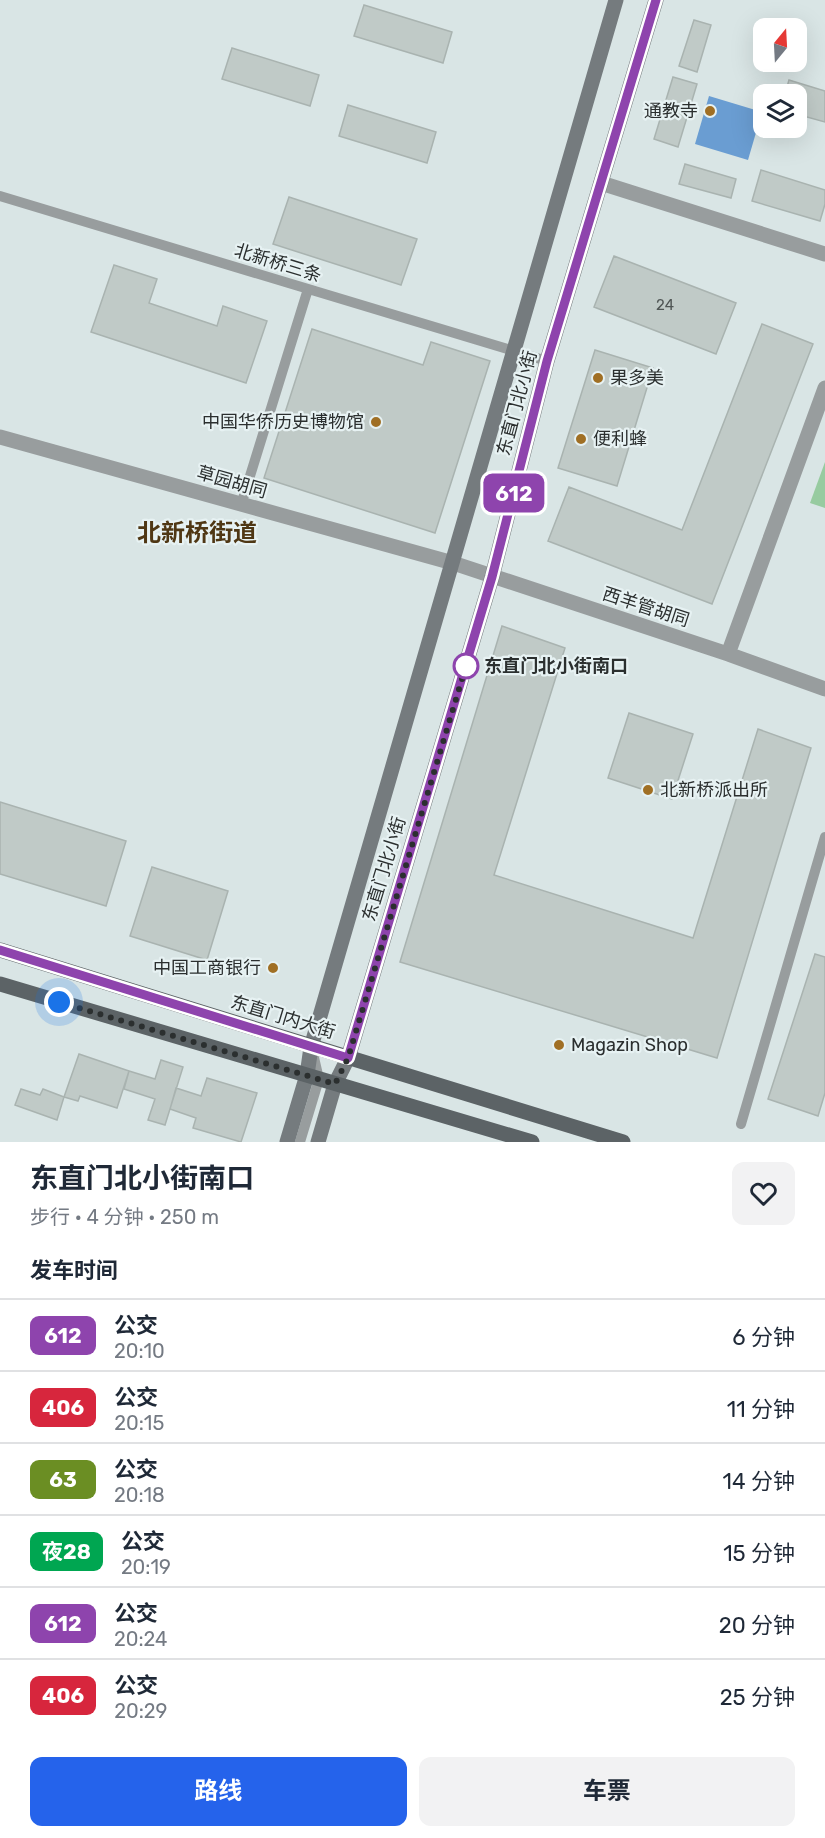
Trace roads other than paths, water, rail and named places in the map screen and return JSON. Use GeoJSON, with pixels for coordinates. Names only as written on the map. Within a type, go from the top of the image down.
{"type":"FeatureCollection","features":[{"type":"Feature","properties":{"kind":"main road","name":"东直门北小街"},"geometry":{"type":"LineString","coordinates":[[287,1142],[313,1077],[311,1047],[616,0]]}},
{"type":"Feature","properties":{"kind":"main road","name":"东直门北小街"},"geometry":{"type":"LineString","coordinates":[[318,1142],[335,1084],[348,1058],[492,577],[547,361],[656,0]]}},
{"type":"Feature","properties":{"kind":"main road","name":"东直门内大街"},"geometry":{"type":"LineString","coordinates":[[0,950],[623,1142]]}},
{"type":"Feature","properties":{"kind":"main road"},"geometry":{"type":"LineString","coordinates":[[0,984],[532,1142]]}},
{"type":"Feature","properties":{"kind":"street"},"geometry":{"type":"LineString","coordinates":[[601,183],[825,254]]}},
{"type":"Feature","properties":{"kind":"street"},"geometry":{"type":"LineString","coordinates":[[728,654],[825,388]]}},
{"type":"Feature","properties":{"kind":"street","name":"草园胡同"},"geometry":{"type":"LineString","coordinates":[[0,437],[453,563]]}},
{"type":"Feature","properties":{"kind":"street","name":"西羊管胡同"},"geometry":{"type":"LineString","coordinates":[[453,563],[728,654],[825,689]]}},
{"type":"Feature","properties":{"kind":"lane","name":"北新桥三条"},"geometry":{"type":"LineString","coordinates":[[0,196],[547,361]]}},
{"type":"Feature","properties":{"kind":"lane"},"geometry":{"type":"LineString","coordinates":[[241,505],[309,289]]}},
{"type":"Feature","properties":{"kind":"lane"},"geometry":{"type":"LineString","coordinates":[[741,1124],[825,837]]}},
{"type":"Feature","properties":{"kind":"lane"},"geometry":{"type":"LineString","coordinates":[[300,1142],[313,1077]]}},
{"type":"Feature","properties":{"kind":"water"},"geometry":{"type":"Polygon","coordinates":[[[709,96],[753,109],[754,138],[748,160],[695,144],[709,96]]]}},
{"type":"Feature","properties":{"kind":"place","name":"通教寺"},"geometry":{"type":"Point","coordinates":[710,111]}},
{"type":"Feature","properties":{"kind":"place","name":"果多美"},"geometry":{"type":"Point","coordinates":[598,378]}},
{"type":"Feature","properties":{"kind":"place","name":"中国华侨历史博物馆"},"geometry":{"type":"Point","coordinates":[376,422]}},
{"type":"Feature","properties":{"kind":"place","name":"便利蜂"},"geometry":{"type":"Point","coordinates":[581,439]}},
{"type":"Feature","properties":{"kind":"place","name":"东直门北小街南口"},"geometry":{"type":"Point","coordinates":[466,666]}},
{"type":"Feature","properties":{"kind":"place","name":"北新桥派出所"},"geometry":{"type":"Point","coordinates":[648,790]}},
{"type":"Feature","properties":{"kind":"place","name":"中国工商银行"},"geometry":{"type":"Point","coordinates":[273,968]}},
{"type":"Feature","properties":{"kind":"place","name":"Magazin Shop"},"geometry":{"type":"Point","coordinates":[559,1045]}},
{"type":"Feature","properties":{"kind":"district","name":"北新桥街道"},"geometry":{"type":"Point","coordinates":[197,533]}}]}
